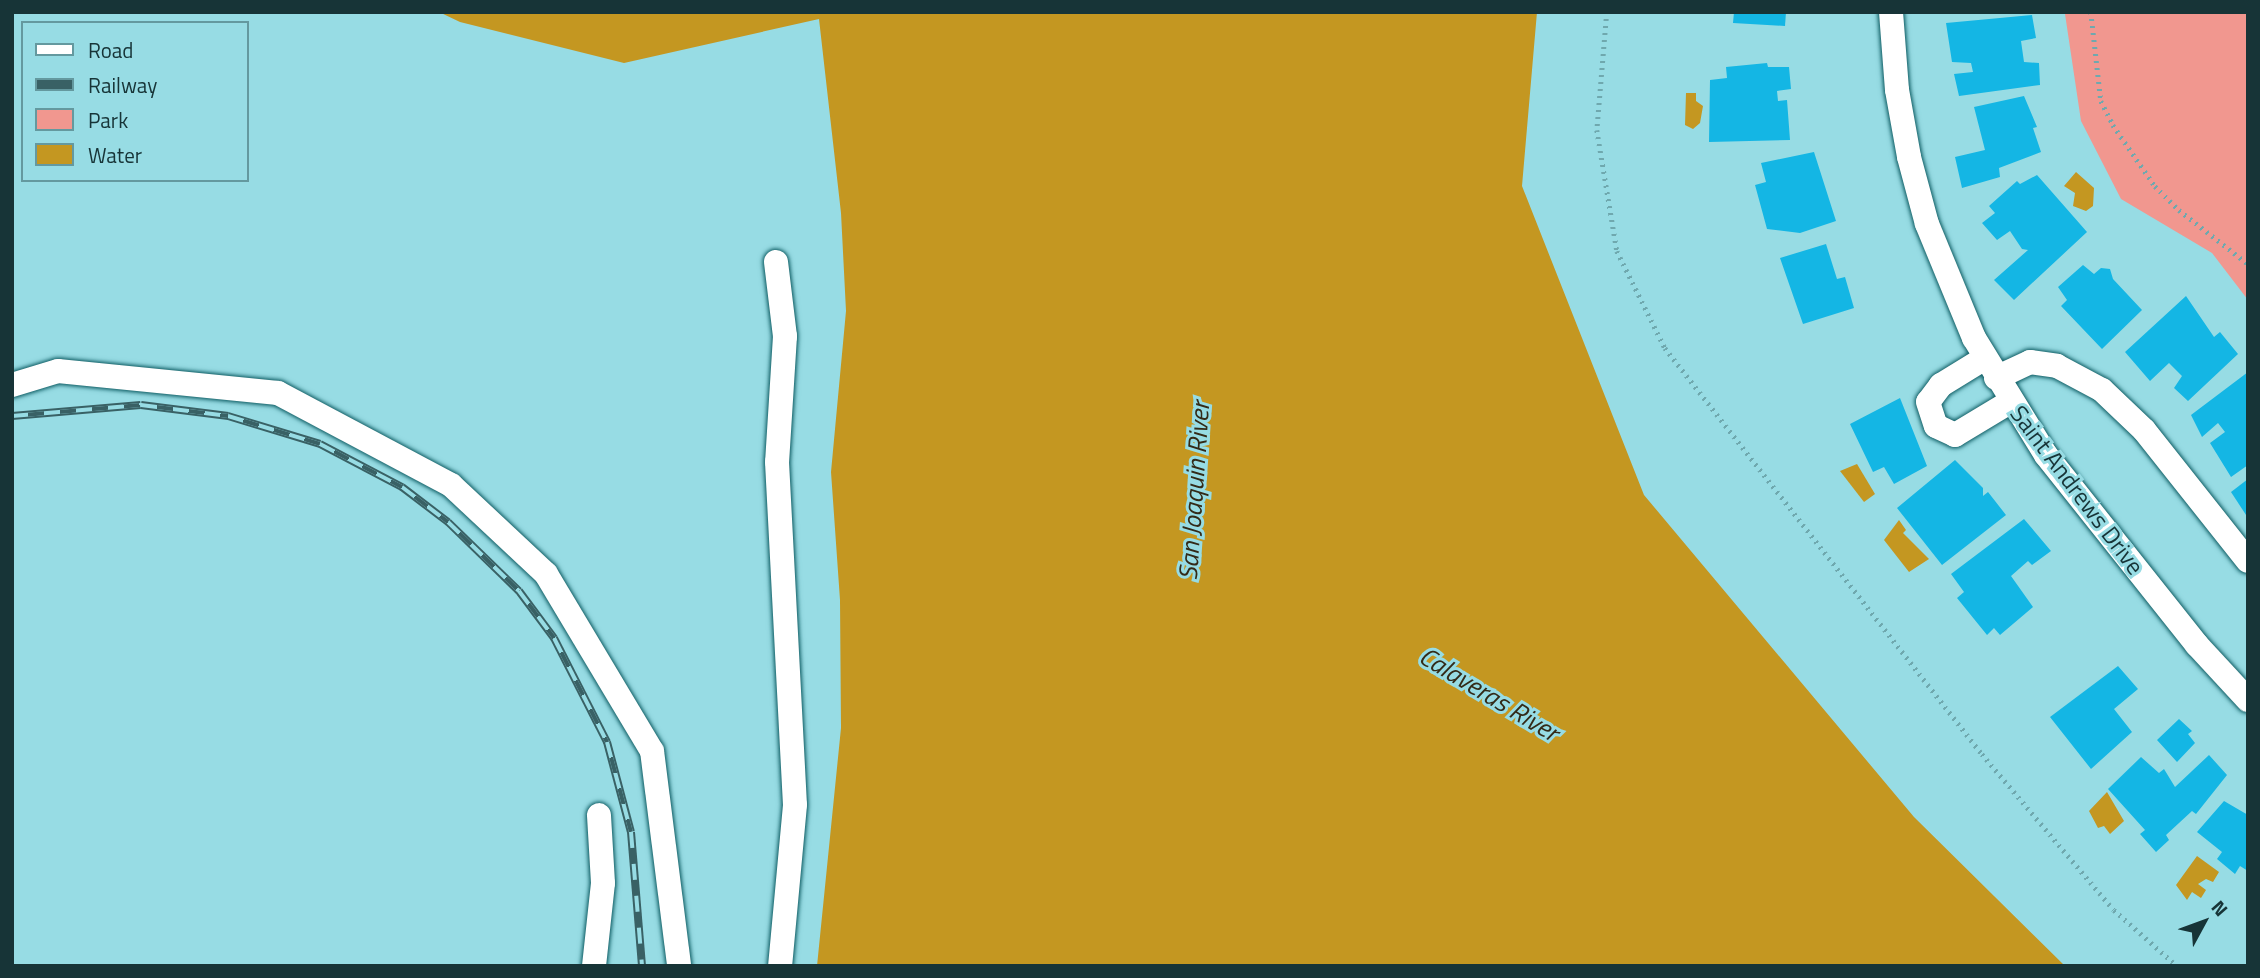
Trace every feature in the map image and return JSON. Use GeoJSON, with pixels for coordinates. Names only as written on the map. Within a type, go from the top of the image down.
{"type":"FeatureCollection","features":[{"type":"Feature","properties":{"kind":"street","name":"Saint Andrews Drive"},"geometry":{"type":"LineString","coordinates":[[1891,12],[1897,90],[1913,171],[1951,288],[1991,368],[2010,402],[2054,466],[2197,645],[2248,700]]}},
{"type":"Feature","properties":{"kind":"street"},"geometry":{"type":"LineString","coordinates":[[776,262],[785,336],[777,462],[795,805],[780,966]]}},
{"type":"Feature","properties":{"kind":"street"},"geometry":{"type":"LineString","coordinates":[[2010,402],[1955,435],[1936,426],[1928,402],[1941,386],[1991,368],[2029,362],[2057,366],[2102,390],[2144,430],[2248,561]]}},
{"type":"Feature","properties":{"kind":"street"},"geometry":{"type":"LineString","coordinates":[[12,385],[58,371],[278,393],[451,485],[546,574],[652,751],[679,966]]}},
{"type":"Feature","properties":{"kind":"street"},"geometry":{"type":"LineString","coordinates":[[594,966],[603,883],[599,815]]}},
{"type":"Feature","properties":{"kind":"path"},"geometry":{"type":"LineString","coordinates":[[1608,12],[1597,130],[1617,251],[1665,348],[1982,754],[2114,910],[2177,966]]}},
{"type":"Feature","properties":{"kind":"path"},"geometry":{"type":"LineString","coordinates":[[2091,12],[2101,102],[2113,125],[2155,186],[2179,210],[2248,264]]}},
{"type":"Feature","properties":{"kind":"green space"},"geometry":{"type":"Polygon","coordinates":[[[2248,12],[2248,300],[2212,253],[2121,199],[2081,121],[2065,14],[2248,12]]]}},
{"type":"Feature","properties":{"kind":"water"},"geometry":{"type":"Polygon","coordinates":[[[439,12],[1537,12],[1522,186],[1644,495],[1914,817],[2065,966],[817,966],[841,728],[840,600],[831,472],[846,311],[841,213],[819,19],[624,63],[460,22],[439,12]]]}},
{"type":"Feature","properties":{"kind":"water"},"geometry":{"type":"Polygon","coordinates":[[[1686,93],[1696,93],[1696,101],[1703,106],[1700,123],[1693,129],[1685,125],[1686,93]]]}},
{"type":"Feature","properties":{"kind":"water"},"geometry":{"type":"Polygon","coordinates":[[[2076,172],[2094,188],[2093,206],[2086,211],[2073,206],[2075,193],[2064,186],[2076,172]]]}},
{"type":"Feature","properties":{"kind":"water"},"geometry":{"type":"Polygon","coordinates":[[[1857,464],[1875,494],[1864,502],[1840,471],[1857,464]]]}},
{"type":"Feature","properties":{"kind":"water"},"geometry":{"type":"Polygon","coordinates":[[[1899,520],[1906,530],[1903,533],[1929,559],[1909,572],[1884,540],[1899,520]]]}},
{"type":"Feature","properties":{"kind":"water"},"geometry":{"type":"Polygon","coordinates":[[[2107,792],[2124,821],[2110,834],[2104,826],[2098,828],[2089,811],[2107,792]]]}},
{"type":"Feature","properties":{"kind":"water"},"geometry":{"type":"Polygon","coordinates":[[[2197,856],[2219,872],[2213,882],[2206,879],[2198,884],[2206,890],[2201,898],[2192,892],[2187,900],[2176,885],[2197,856]]]}},
{"type":"Feature","properties":{"kind":"building"},"geometry":{"type":"Polygon","coordinates":[[[1734,12],[1786,12],[1785,26],[1733,23],[1734,12]]]}},
{"type":"Feature","properties":{"kind":"building"},"geometry":{"type":"Polygon","coordinates":[[[2032,15],[2036,38],[2021,41],[2024,62],[2039,63],[2040,85],[1959,96],[1954,74],[1973,72],[1971,63],[1952,62],[1946,23],[2032,15]]]}},
{"type":"Feature","properties":{"kind":"building"},"geometry":{"type":"Polygon","coordinates":[[[1767,63],[1768,67],[1789,67],[1791,89],[1777,91],[1778,101],[1787,100],[1790,140],[1709,142],[1710,80],[1727,78],[1726,67],[1767,63]]]}},
{"type":"Feature","properties":{"kind":"building"},"geometry":{"type":"Polygon","coordinates":[[[2024,96],[2037,127],[2033,128],[2041,152],[1999,168],[2000,177],[1962,188],[1955,157],[1985,150],[1974,107],[2024,96]]]}},
{"type":"Feature","properties":{"kind":"building"},"geometry":{"type":"Polygon","coordinates":[[[1814,152],[1836,221],[1800,233],[1767,229],[1755,185],[1766,182],[1761,163],[1814,152]]]}},
{"type":"Feature","properties":{"kind":"building"},"geometry":{"type":"Polygon","coordinates":[[[2037,175],[2087,232],[2014,300],[1994,280],[2028,250],[2022,249],[2010,231],[1997,240],[1982,223],[1995,213],[1989,206],[2017,181],[2020,184],[2037,175]]]}},
{"type":"Feature","properties":{"kind":"building"},"geometry":{"type":"Polygon","coordinates":[[[1826,244],[1837,279],[1845,277],[1854,308],[1803,324],[1780,258],[1826,244]]]}},
{"type":"Feature","properties":{"kind":"building"},"geometry":{"type":"Polygon","coordinates":[[[2083,265],[2094,274],[2101,268],[2110,269],[2113,279],[2142,310],[2102,349],[2061,306],[2067,300],[2058,287],[2083,265]]]}},
{"type":"Feature","properties":{"kind":"building"},"geometry":{"type":"Polygon","coordinates":[[[2186,296],[2214,337],[2220,332],[2238,354],[2188,401],[2174,388],[2182,376],[2169,363],[2150,381],[2125,352],[2186,296]]]}},
{"type":"Feature","properties":{"kind":"building"},"geometry":{"type":"Polygon","coordinates":[[[2248,372],[2248,465],[2231,477],[2210,443],[2225,432],[2218,423],[2202,437],[2191,415],[2248,372]]]}},
{"type":"Feature","properties":{"kind":"building"},"geometry":{"type":"Polygon","coordinates":[[[1900,398],[1927,466],[1894,484],[1884,467],[1873,472],[1850,424],[1900,398]]]}},
{"type":"Feature","properties":{"kind":"building"},"geometry":{"type":"Polygon","coordinates":[[[1955,460],[1983,488],[1983,496],[1988,492],[2006,515],[1942,565],[1897,508],[1955,460]]]}},
{"type":"Feature","properties":{"kind":"building"},"geometry":{"type":"Polygon","coordinates":[[[2248,479],[2248,518],[2231,492],[2248,479]]]}},
{"type":"Feature","properties":{"kind":"building"},"geometry":{"type":"Polygon","coordinates":[[[2024,519],[2051,551],[2032,565],[2028,561],[2011,576],[2033,607],[2000,635],[1994,628],[1987,635],[1957,598],[1964,592],[1951,574],[2024,519]]]}},
{"type":"Feature","properties":{"kind":"building"},"geometry":{"type":"Polygon","coordinates":[[[2118,666],[2138,689],[2114,709],[2132,732],[2091,769],[2050,717],[2118,666]]]}},
{"type":"Feature","properties":{"kind":"building"},"geometry":{"type":"Polygon","coordinates":[[[2179,719],[2192,731],[2188,734],[2195,743],[2177,762],[2157,740],[2179,719]]]}},
{"type":"Feature","properties":{"kind":"building"},"geometry":{"type":"Polygon","coordinates":[[[2209,755],[2227,775],[2196,814],[2192,811],[2166,835],[2169,840],[2156,852],[2140,834],[2145,830],[2108,789],[2141,757],[2159,773],[2164,769],[2175,787],[2209,755]]]}},
{"type":"Feature","properties":{"kind":"building"},"geometry":{"type":"Polygon","coordinates":[[[2224,801],[2248,815],[2248,871],[2240,866],[2235,874],[2217,859],[2222,852],[2197,832],[2224,801]]]}},
{"type":"Feature","properties":{"kind":"railway"},"geometry":{"type":"LineString","coordinates":[[12,416],[141,405],[228,416],[320,444],[402,487],[448,522],[519,591],[554,638],[607,742],[631,832],[642,966]]}},
{"type":"Feature","properties":{"kind":"water label","name":"San Joaquin River"},"geometry":{"type":"Point","coordinates":[1194,491]}},
{"type":"Feature","properties":{"kind":"water label","name":"Calaveras River"},"geometry":{"type":"Point","coordinates":[1489,694]}}]}
